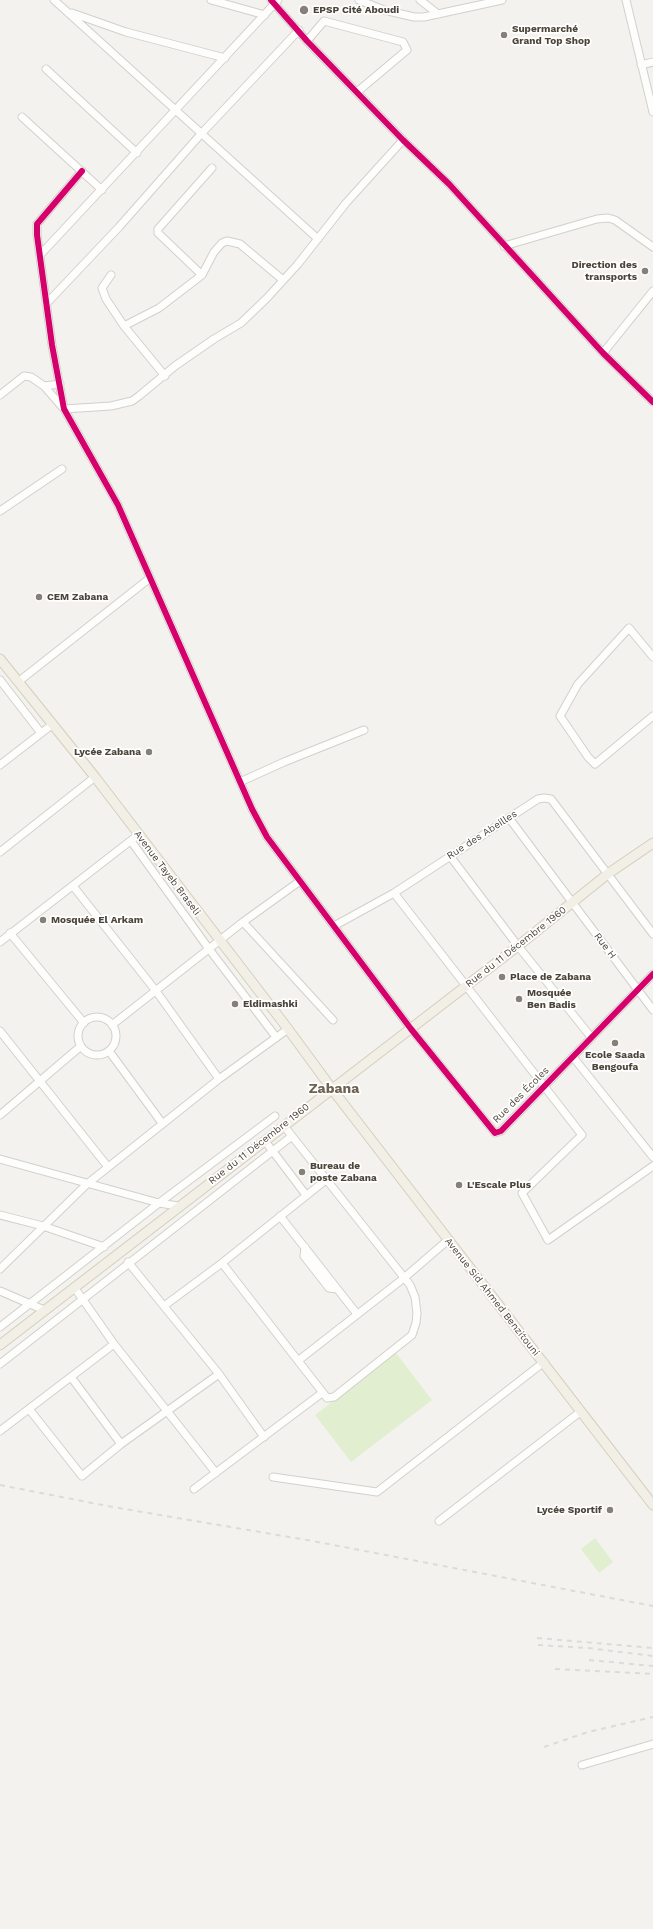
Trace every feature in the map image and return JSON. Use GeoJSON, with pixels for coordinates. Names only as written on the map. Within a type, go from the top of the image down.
{"type":"FeatureCollection","features":[{"type":"Feature","properties":{"kind":"main road","name":"Avenue Tayeb Braseli"},"geometry":{"type":"LineString","coordinates":[[1,662],[95,777],[134,838],[220,941],[332,1089]]}},
{"type":"Feature","properties":{"kind":"main road","name":"Rue du 11 Décembre 1960"},"geometry":{"type":"LineString","coordinates":[[0,1345],[178,1206],[411,1029],[573,903],[609,873],[653,843]]}},
{"type":"Feature","properties":{"kind":"main road","name":"Avenue Sid Ahmed Benzitouni"},"geometry":{"type":"LineString","coordinates":[[332,1089],[653,1505]]}},
{"type":"Feature","properties":{"kind":"street"},"geometry":{"type":"LineString","coordinates":[[54,0],[175,111],[318,238]]}},
{"type":"Feature","properties":{"kind":"street"},"geometry":{"type":"LineString","coordinates":[[211,0],[265,15]]}},
{"type":"Feature","properties":{"kind":"street"},"geometry":{"type":"LineString","coordinates":[[359,0],[384,10],[414,17],[424,17],[502,0]]}},
{"type":"Feature","properties":{"kind":"street"},"geometry":{"type":"LineString","coordinates":[[420,0],[438,14]]}},
{"type":"Feature","properties":{"kind":"street"},"geometry":{"type":"LineString","coordinates":[[626,0],[653,112]]}},
{"type":"Feature","properties":{"kind":"street"},"geometry":{"type":"LineString","coordinates":[[40,256],[138,153],[175,111],[265,15],[275,1],[307,41],[449,184],[603,353],[652,400]]}},
{"type":"Feature","properties":{"kind":"street"},"geometry":{"type":"LineString","coordinates":[[68,12],[126,32],[225,58]]}},
{"type":"Feature","properties":{"kind":"street"},"geometry":{"type":"LineString","coordinates":[[307,41],[324,21],[403,42],[407,50],[357,92]]}},
{"type":"Feature","properties":{"kind":"street"},"geometry":{"type":"LineString","coordinates":[[46,304],[119,227],[201,134],[299,30]]}},
{"type":"Feature","properties":{"kind":"street"},"geometry":{"type":"LineString","coordinates":[[641,65],[653,62]]}},
{"type":"Feature","properties":{"kind":"street"},"geometry":{"type":"LineString","coordinates":[[46,69],[138,153]]}},
{"type":"Feature","properties":{"kind":"street"},"geometry":{"type":"LineString","coordinates":[[22,117],[102,190]]}},
{"type":"Feature","properties":{"kind":"street"},"geometry":{"type":"LineString","coordinates":[[64,409],[111,406],[132,401],[165,376],[175,366],[214,339],[241,323],[267,298],[298,264],[346,203],[404,140]]}},
{"type":"Feature","properties":{"kind":"street"},"geometry":{"type":"LineString","coordinates":[[202,275],[158,233],[158,229],[212,168]]}},
{"type":"Feature","properties":{"kind":"street"},"geometry":{"type":"LineString","coordinates":[[64,409],[46,304],[37,224],[82,171]]}},
{"type":"Feature","properties":{"kind":"street"},"geometry":{"type":"LineString","coordinates":[[504,246],[598,219],[608,218],[615,220],[653,247]]}},
{"type":"Feature","properties":{"kind":"street"},"geometry":{"type":"LineString","coordinates":[[124,326],[159,308],[202,275],[214,252],[222,244],[231,241],[240,244],[283,280]]}},
{"type":"Feature","properties":{"kind":"street"},"geometry":{"type":"LineString","coordinates":[[111,275],[102,288],[106,299],[124,326],[165,376]]}},
{"type":"Feature","properties":{"kind":"street"},"geometry":{"type":"LineString","coordinates":[[603,353],[653,291]]}},
{"type":"Feature","properties":{"kind":"street"},"geometry":{"type":"LineString","coordinates":[[0,395],[24,376],[31,377],[44,386],[64,409],[118,505],[240,782],[267,838],[411,1029]]}},
{"type":"Feature","properties":{"kind":"street"},"geometry":{"type":"LineString","coordinates":[[44,386],[60,384]]}},
{"type":"Feature","properties":{"kind":"street"},"geometry":{"type":"LineString","coordinates":[[0,511],[62,469]]}},
{"type":"Feature","properties":{"kind":"street"},"geometry":{"type":"LineString","coordinates":[[18,682],[150,578]]}},
{"type":"Feature","properties":{"kind":"street"},"geometry":{"type":"LineString","coordinates":[[653,657],[629,628],[578,684],[560,716],[588,757],[595,764],[653,716]]}},
{"type":"Feature","properties":{"kind":"street"},"geometry":{"type":"LineString","coordinates":[[0,680],[42,733]]}},
{"type":"Feature","properties":{"kind":"street"},"geometry":{"type":"LineString","coordinates":[[0,765],[53,724]]}},
{"type":"Feature","properties":{"kind":"street"},"geometry":{"type":"LineString","coordinates":[[240,782],[284,762],[364,730]]}},
{"type":"Feature","properties":{"kind":"street"},"geometry":{"type":"LineString","coordinates":[[0,852],[95,777]]}},
{"type":"Feature","properties":{"kind":"street","name":"Rue des Abeilles"},"geometry":{"type":"LineString","coordinates":[[334,926],[394,893],[538,799],[552,799],[609,873]]}},
{"type":"Feature","properties":{"kind":"street","name":"Rue H"},"geometry":{"type":"LineString","coordinates":[[509,818],[653,1010]]}},
{"type":"Feature","properties":{"kind":"street"},"geometry":{"type":"LineString","coordinates":[[0,942],[134,838],[209,949],[276,1037]]}},
{"type":"Feature","properties":{"kind":"street"},"geometry":{"type":"LineString","coordinates":[[450,856],[518,946],[591,1037]]}},
{"type":"Feature","properties":{"kind":"street"},"geometry":{"type":"LineString","coordinates":[[609,873],[653,934]]}},
{"type":"Feature","properties":{"kind":"street"},"geometry":{"type":"LineString","coordinates":[[112,1025],[243,922],[300,881]]}},
{"type":"Feature","properties":{"kind":"street"},"geometry":{"type":"LineString","coordinates":[[73,886],[156,991],[219,1079]]}},
{"type":"Feature","properties":{"kind":"street"},"geometry":{"type":"LineString","coordinates":[[394,893],[582,1135],[522,1193],[548,1240],[653,1166]]}},
{"type":"Feature","properties":{"kind":"street"},"geometry":{"type":"LineString","coordinates":[[243,922],[334,1020]]}},
{"type":"Feature","properties":{"kind":"street"},"geometry":{"type":"LineString","coordinates":[[10,933],[84,1023]]}},
{"type":"Feature","properties":{"kind":"street","name":"Rue des Écoles"},"geometry":{"type":"LineString","coordinates":[[411,1029],[495,1133],[501,1131],[545,1087],[591,1037],[653,974]]}},
{"type":"Feature","properties":{"kind":"street"},"geometry":{"type":"LineString","coordinates":[[102,1018],[112,1025],[116,1036],[116,1042],[109,1051],[104,1054],[94,1055],[89,1053],[81,1046],[78,1034],[84,1023],[89,1019],[102,1018]]}},
{"type":"Feature","properties":{"kind":"street"},"geometry":{"type":"LineString","coordinates":[[0,1269],[87,1184],[219,1079],[288,1029]]}},
{"type":"Feature","properties":{"kind":"street"},"geometry":{"type":"LineString","coordinates":[[0,1031],[108,1167]]}},
{"type":"Feature","properties":{"kind":"street"},"geometry":{"type":"LineString","coordinates":[[0,1115],[81,1046]]}},
{"type":"Feature","properties":{"kind":"street"},"geometry":{"type":"LineString","coordinates":[[109,1051],[162,1123]]}},
{"type":"Feature","properties":{"kind":"street"},"geometry":{"type":"LineString","coordinates":[[573,1056],[653,1157]]}},
{"type":"Feature","properties":{"kind":"street"},"geometry":{"type":"LineString","coordinates":[[0,1327],[159,1203],[275,1116]]}},
{"type":"Feature","properties":{"kind":"street"},"geometry":{"type":"LineString","coordinates":[[222,1263],[300,1360],[327,1398],[334,1397],[412,1335],[417,1318],[416,1303],[413,1291],[327,1179],[284,1126]]}},
{"type":"Feature","properties":{"kind":"street"},"geometry":{"type":"LineString","coordinates":[[0,1364],[128,1262],[274,1152],[292,1136]]}},
{"type":"Feature","properties":{"kind":"street"},"geometry":{"type":"LineString","coordinates":[[265,1141],[306,1195]]}},
{"type":"Feature","properties":{"kind":"street"},"geometry":{"type":"LineString","coordinates":[[0,1159],[87,1184],[159,1203],[178,1206]]}},
{"type":"Feature","properties":{"kind":"street"},"geometry":{"type":"LineString","coordinates":[[164,1306],[222,1263],[327,1179]]}},
{"type":"Feature","properties":{"kind":"street"},"geometry":{"type":"LineString","coordinates":[[0,1215],[43,1226],[104,1247]]}},
{"type":"Feature","properties":{"kind":"street"},"geometry":{"type":"LineString","coordinates":[[280,1216],[357,1314]]}},
{"type":"Feature","properties":{"kind":"street"},"geometry":{"type":"LineString","coordinates":[[300,1360],[404,1278],[448,1240]]}},
{"type":"Feature","properties":{"kind":"street"},"geometry":{"type":"LineString","coordinates":[[128,1262],[219,1374],[264,1437]]}},
{"type":"Feature","properties":{"kind":"street"},"geometry":{"type":"LineString","coordinates":[[74,1287],[114,1344],[216,1473]]}},
{"type":"Feature","properties":{"kind":"street"},"geometry":{"type":"LineString","coordinates":[[0,1292],[44,1310]]}},
{"type":"Feature","properties":{"kind":"street"},"geometry":{"type":"LineString","coordinates":[[0,1431],[114,1344]]}},
{"type":"Feature","properties":{"kind":"street"},"geometry":{"type":"LineString","coordinates":[[274,1476],[377,1492],[544,1362]]}},
{"type":"Feature","properties":{"kind":"street"},"geometry":{"type":"LineString","coordinates":[[29,1409],[82,1476],[121,1444],[219,1374]]}},
{"type":"Feature","properties":{"kind":"street"},"geometry":{"type":"LineString","coordinates":[[71,1377],[121,1444]]}},
{"type":"Feature","properties":{"kind":"street"},"geometry":{"type":"LineString","coordinates":[[194,1489],[322,1393]]}},
{"type":"Feature","properties":{"kind":"street"},"geometry":{"type":"LineString","coordinates":[[440,1521],[580,1412]]}},
{"type":"Feature","properties":{"kind":"street"},"geometry":{"type":"LineString","coordinates":[[582,1765],[653,1744]]}},
{"type":"Feature","properties":{"kind":"green space"},"geometry":{"type":"Polygon","coordinates":[[[396,1353],[432,1400],[351,1462],[315,1415],[396,1353]]]}},
{"type":"Feature","properties":{"kind":"green space"},"geometry":{"type":"Polygon","coordinates":[[[595,1538],[613,1562],[599,1573],[581,1549],[595,1538]]]}},
{"type":"Feature","properties":{"kind":"railway"},"geometry":{"type":"LineString","coordinates":[[0,1485],[113,1507],[307,1540],[653,1606]]}},
{"type":"Feature","properties":{"kind":"railway"},"geometry":{"type":"LineString","coordinates":[[537,1638],[653,1648]]}},
{"type":"Feature","properties":{"kind":"railway"},"geometry":{"type":"LineString","coordinates":[[538,1645],[588,1648],[653,1656]]}},
{"type":"Feature","properties":{"kind":"railway"},"geometry":{"type":"LineString","coordinates":[[589,1660],[653,1666]]}},
{"type":"Feature","properties":{"kind":"railway"},"geometry":{"type":"LineString","coordinates":[[555,1669],[653,1674]]}},
{"type":"Feature","properties":{"kind":"railway"},"geometry":{"type":"LineString","coordinates":[[544,1747],[588,1732],[653,1717]]}},
{"type":"Feature","properties":{"kind":"cycle path"},"geometry":{"type":"LineString","coordinates":[[271,0],[307,41],[403,140],[449,184],[603,353],[653,402]]}},
{"type":"Feature","properties":{"kind":"cycle path"},"geometry":{"type":"LineString","coordinates":[[82,171],[37,224],[37,235],[52,345],[64,409],[118,505],[252,809],[267,837],[411,1029],[495,1133],[501,1131],[653,974]]}},
{"type":"Feature","properties":{"kind":"place","name":"EPSP Cité Aboudi"},"geometry":{"type":"Point","coordinates":[304,10]}},
{"type":"Feature","properties":{"kind":"place","name":"Supermarché Grand Top Shop"},"geometry":{"type":"Point","coordinates":[504,35]}},
{"type":"Feature","properties":{"kind":"place","name":"Direction des transports"},"geometry":{"type":"Point","coordinates":[645,271]}},
{"type":"Feature","properties":{"kind":"place","name":"CEM Zabana"},"geometry":{"type":"Point","coordinates":[39,597]}},
{"type":"Feature","properties":{"kind":"place","name":"Lycée Zabana"},"geometry":{"type":"Point","coordinates":[149,752]}},
{"type":"Feature","properties":{"kind":"place","name":"Mosquée El Arkam"},"geometry":{"type":"Point","coordinates":[43,920]}},
{"type":"Feature","properties":{"kind":"place","name":"Place de Zabana"},"geometry":{"type":"Point","coordinates":[502,977]}},
{"type":"Feature","properties":{"kind":"place","name":"Mosquée Ben Badis"},"geometry":{"type":"Point","coordinates":[519,999]}},
{"type":"Feature","properties":{"kind":"place","name":"Eldimashki"},"geometry":{"type":"Point","coordinates":[235,1004]}},
{"type":"Feature","properties":{"kind":"place","name":"Ecole Saada Bengoufa"},"geometry":{"type":"Point","coordinates":[615,1043]}},
{"type":"Feature","properties":{"kind":"place","name":"Bureau de poste Zabana"},"geometry":{"type":"Point","coordinates":[302,1172]}},
{"type":"Feature","properties":{"kind":"place","name":"L'Escale Plus"},"geometry":{"type":"Point","coordinates":[459,1185]}},
{"type":"Feature","properties":{"kind":"place","name":"Lycée Sportif"},"geometry":{"type":"Point","coordinates":[610,1510]}},
{"type":"Feature","properties":{"kind":"district","name":"Zabana"},"geometry":{"type":"Point","coordinates":[334,1089]}}]}
